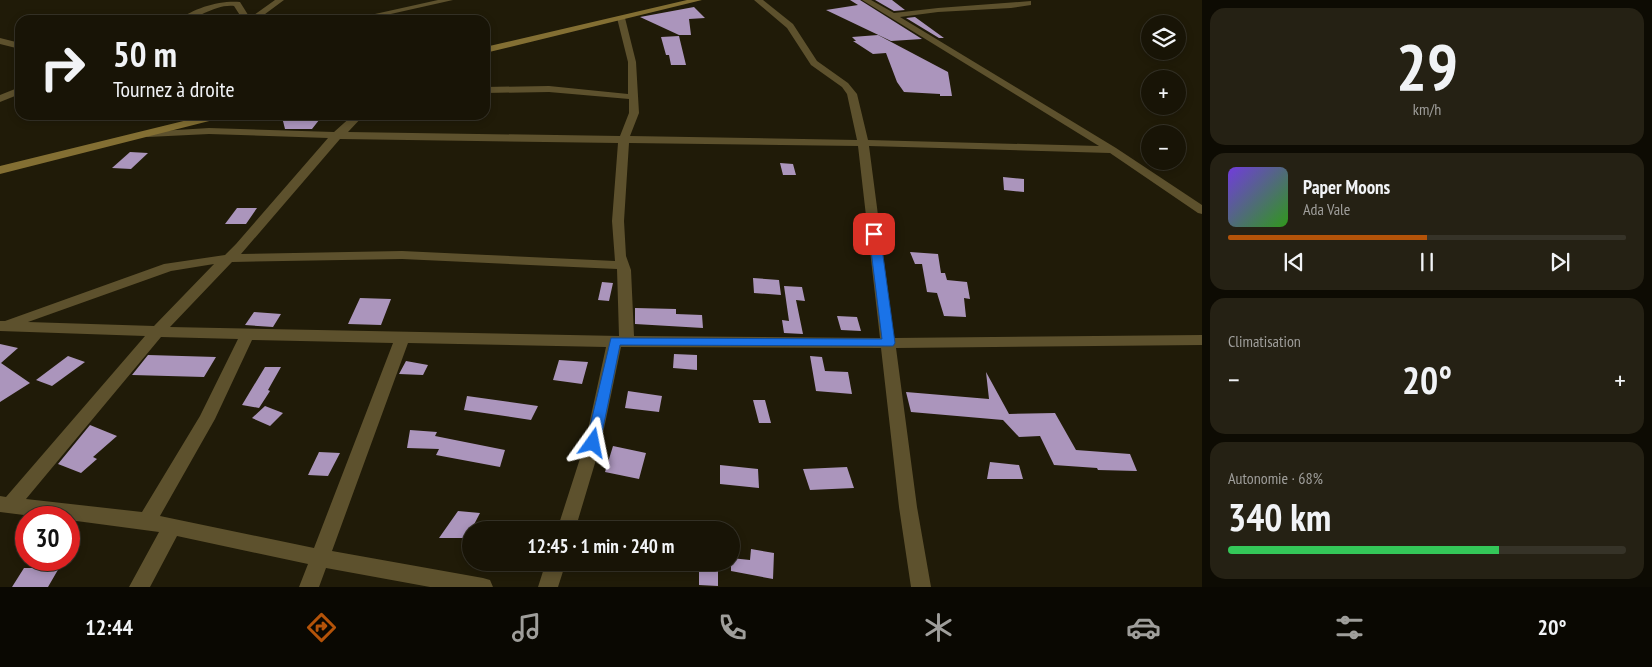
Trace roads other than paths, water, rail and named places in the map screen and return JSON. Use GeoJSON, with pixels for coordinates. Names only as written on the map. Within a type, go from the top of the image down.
{"type":"FeatureCollection","features":[{"type":"Feature","properties":{"kind":"street"},"geometry":{"type":"LineString","coordinates":[[259,15],[280,0]]}},
{"type":"Feature","properties":{"kind":"street"},"geometry":{"type":"LineString","coordinates":[[404,10],[414,0]]}},
{"type":"Feature","properties":{"kind":"street"},"geometry":{"type":"LineString","coordinates":[[378,15],[449,0]]}},
{"type":"Feature","properties":{"kind":"street"},"geometry":{"type":"LineString","coordinates":[[490,49],[698,0]]}},
{"type":"Feature","properties":{"kind":"street"},"geometry":{"type":"LineString","coordinates":[[758,0],[790,26],[814,63],[845,85],[852,94],[863,143],[908,507],[921,587]]}},
{"type":"Feature","properties":{"kind":"street"},"geometry":{"type":"LineString","coordinates":[[866,0],[1112,150],[1202,210]]}},
{"type":"Feature","properties":{"kind":"street"},"geometry":{"type":"LineString","coordinates":[[892,16],[938,10],[1011,6],[1028,3],[1024,0]]}},
{"type":"Feature","properties":{"kind":"street"},"geometry":{"type":"LineString","coordinates":[[196,15],[223,4],[233,3],[237,4],[244,15]]}},
{"type":"Feature","properties":{"kind":"street"},"geometry":{"type":"LineString","coordinates":[[569,521],[593,443],[621,341],[622,265],[618,221],[624,139],[634,113],[632,62],[621,18]]}},
{"type":"Feature","properties":{"kind":"street"},"geometry":{"type":"LineString","coordinates":[[0,41],[15,44]]}},
{"type":"Feature","properties":{"kind":"street"},"geometry":{"type":"LineString","coordinates":[[0,51],[15,46]]}},
{"type":"Feature","properties":{"kind":"street"},"geometry":{"type":"LineString","coordinates":[[490,90],[549,89],[633,97]]}},
{"type":"Feature","properties":{"kind":"street"},"geometry":{"type":"LineString","coordinates":[[0,99],[15,92]]}},
{"type":"Feature","properties":{"kind":"street"},"geometry":{"type":"LineString","coordinates":[[0,170],[202,120]]}},
{"type":"Feature","properties":{"kind":"street"},"geometry":{"type":"LineString","coordinates":[[5,505],[156,333],[266,219],[337,135],[355,120]]}},
{"type":"Feature","properties":{"kind":"street"},"geometry":{"type":"LineString","coordinates":[[148,134],[209,131],[337,135],[863,143],[1112,150]]}},
{"type":"Feature","properties":{"kind":"street"},"geometry":{"type":"LineString","coordinates":[[1,326],[40,314],[169,267],[228,258],[402,255],[622,265]]}},
{"type":"Feature","properties":{"kind":"street"},"geometry":{"type":"LineString","coordinates":[[1,326],[156,333],[621,341],[888,343],[1202,340]]}},
{"type":"Feature","properties":{"kind":"street"},"geometry":{"type":"LineString","coordinates":[[147,521],[207,419],[247,335]]}},
{"type":"Feature","properties":{"kind":"street"},"geometry":{"type":"LineString","coordinates":[[309,587],[402,338]]}},
{"type":"Feature","properties":{"kind":"street"},"geometry":{"type":"LineString","coordinates":[[5,505],[147,521],[319,558],[483,587]]}},
{"type":"Feature","properties":{"kind":"street"},"geometry":{"type":"LineString","coordinates":[[139,587],[172,526]]}},
{"type":"Feature","properties":{"kind":"street"},"geometry":{"type":"LineString","coordinates":[[548,587],[553,571]]}}]}
